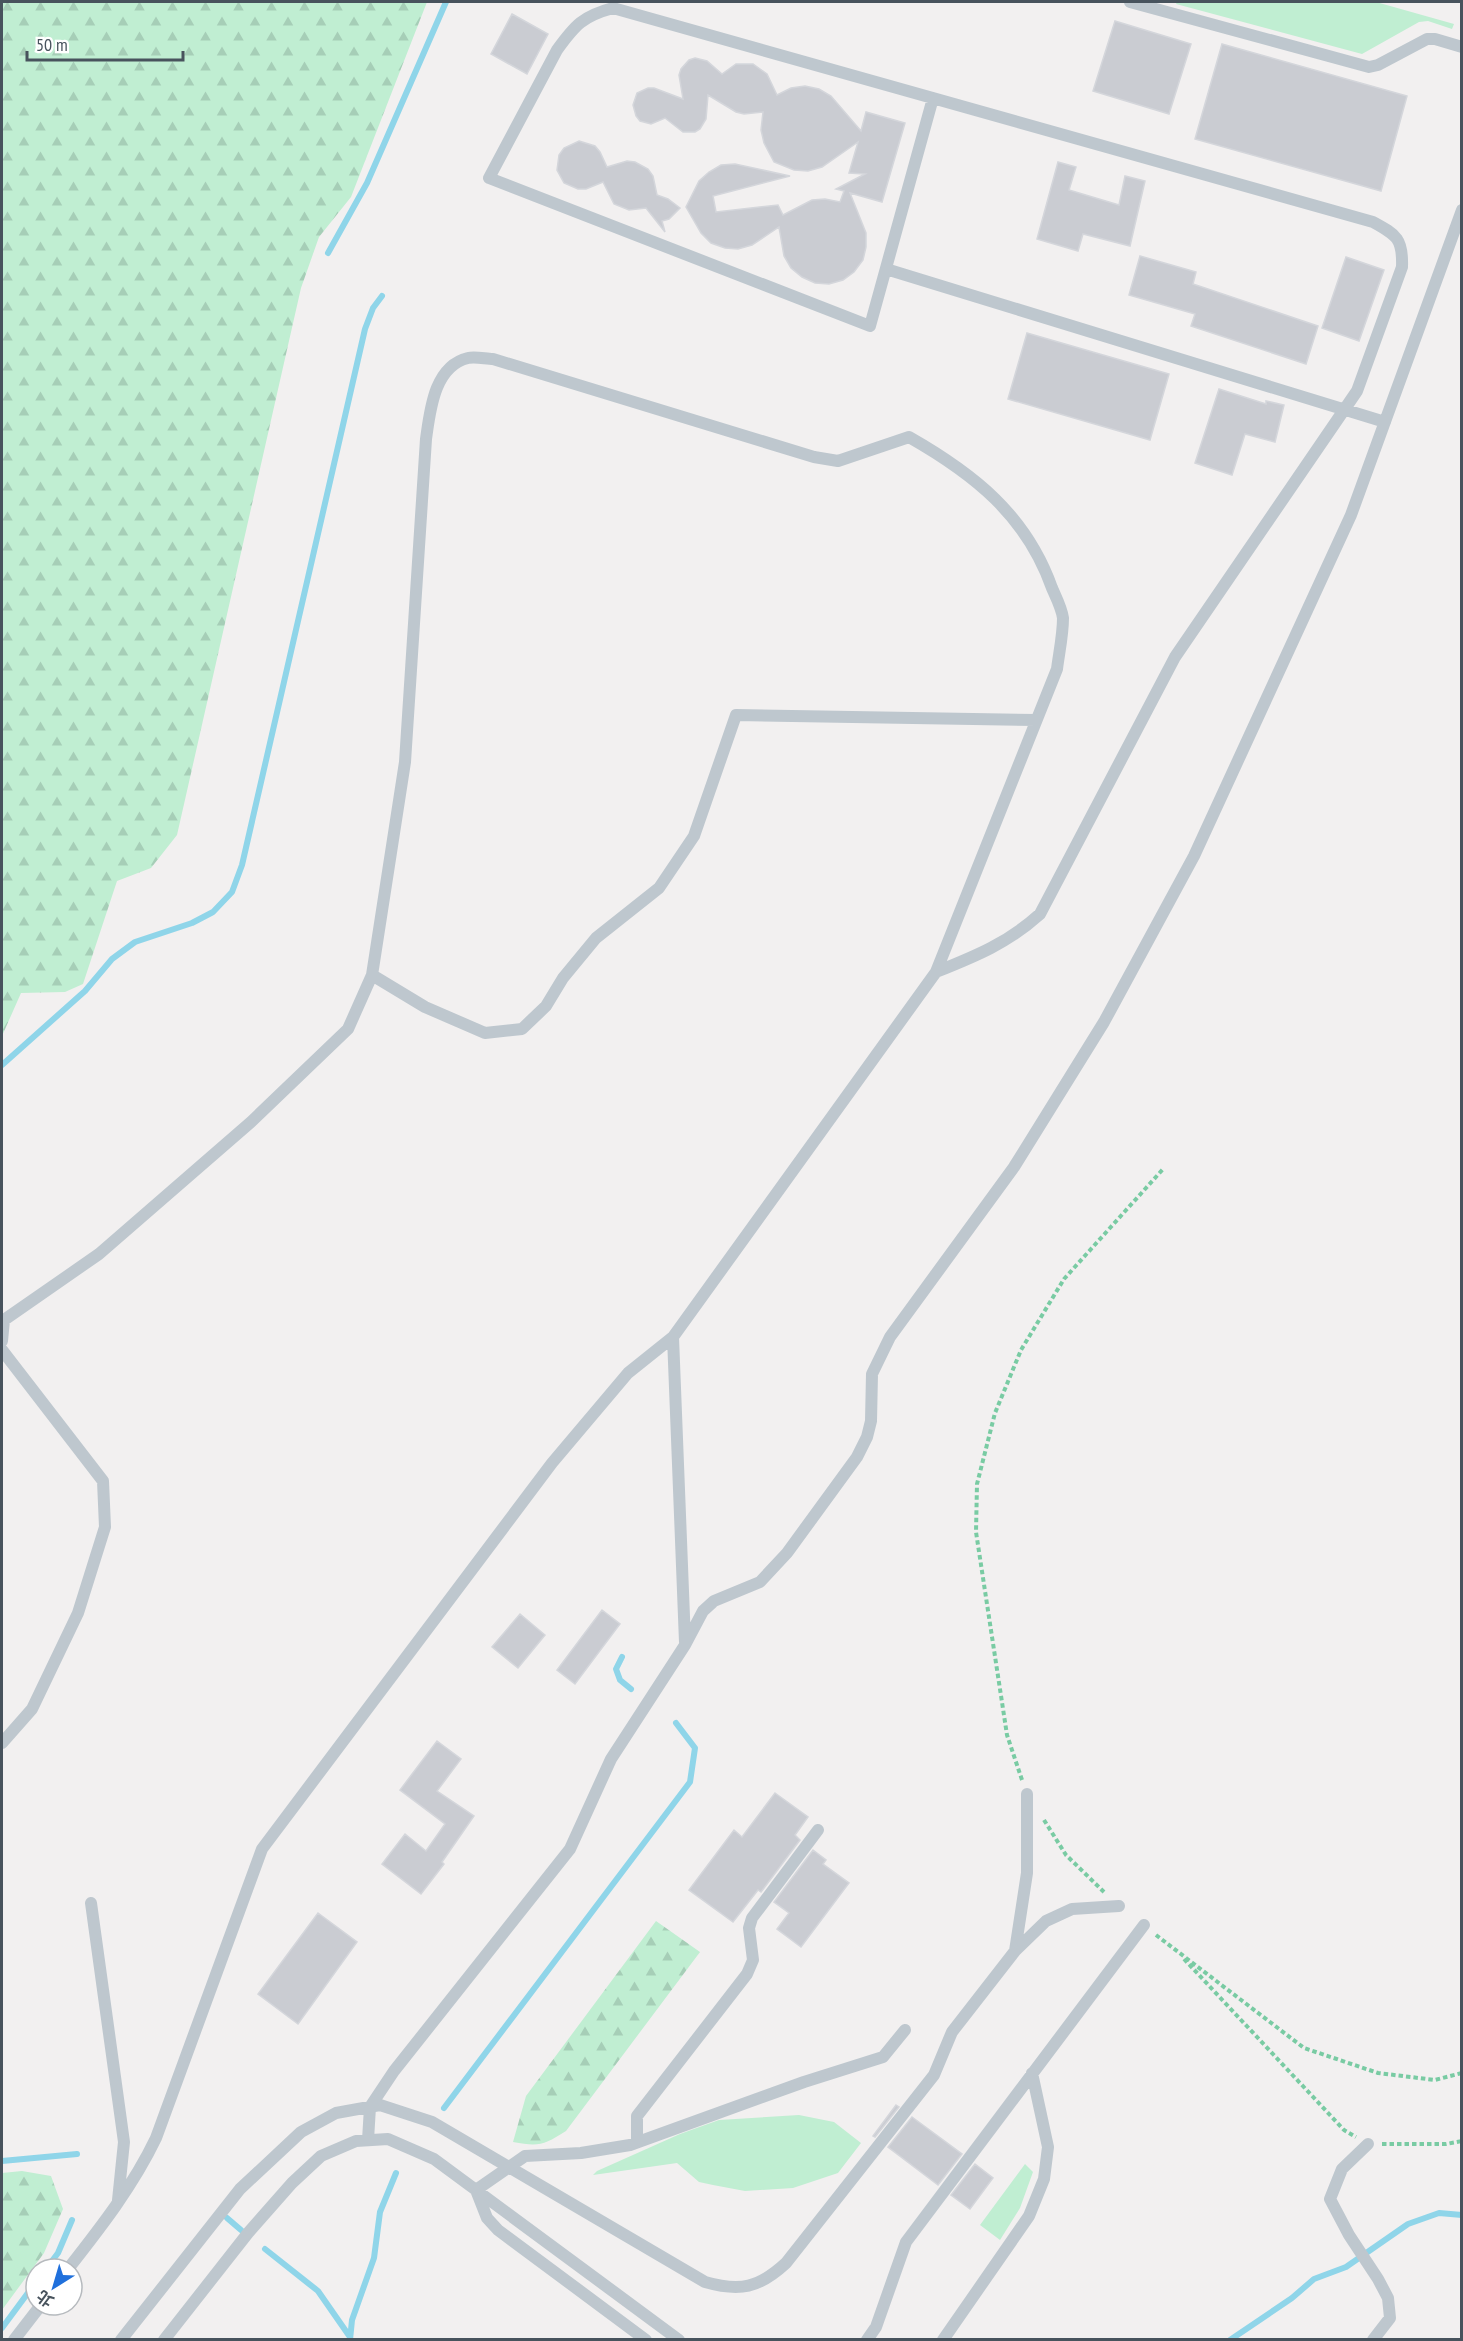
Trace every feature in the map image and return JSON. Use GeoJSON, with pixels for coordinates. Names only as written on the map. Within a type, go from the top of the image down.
{"type":"FeatureCollection","features":[{"type":"Feature","properties":{"kind":"lane"},"geometry":{"type":"LineString","coordinates":[[1130,2],[1369,67],[1378,66],[1427,39],[1435,39],[1461,47]]}},
{"type":"Feature","properties":{"kind":"lane"},"geometry":{"type":"LineString","coordinates":[[933,98],[870,326],[489,178],[557,50],[570,32],[579,21],[596,12],[613,8],[933,98],[1362,219],[1392,232],[1403,248],[1402,267],[1356,391],[1175,657],[1040,914],[1021,932],[990,950],[936,972]]}},
{"type":"Feature","properties":{"kind":"lane"},"geometry":{"type":"LineString","coordinates":[[368,2140],[370,2107],[401,2061],[570,1849],[611,1759],[685,1645],[704,1611],[714,1600],[760,1582],[780,1561],[857,1457],[867,1437],[871,1421],[872,1374],[891,1337],[1014,1167],[1104,1022],[1194,856],[1351,515],[1461,210]]}},
{"type":"Feature","properties":{"kind":"lane"},"geometry":{"type":"LineString","coordinates":[[886,269],[1385,422]]}},
{"type":"Feature","properties":{"kind":"lane"},"geometry":{"type":"LineString","coordinates":[[2,1341],[3,1321],[99,1254],[259,1114],[348,1029],[372,975],[405,762],[426,439],[432,400],[442,379],[451,368],[468,358],[493,359],[814,457],[838,461],[909,437],[943,456],[994,495],[1025,534],[1047,573],[1063,617],[1057,669],[936,972],[673,1337],[628,1373],[552,1463],[262,1849],[156,2138],[141,2169],[118,2204],[77,2257]]}},
{"type":"Feature","properties":{"kind":"lane"},"geometry":{"type":"LineString","coordinates":[[372,975],[425,1007],[485,1033],[522,1029],[546,1006],[563,978],[596,938],[659,888],[694,836],[736,715],[1036,720]]}},
{"type":"Feature","properties":{"kind":"lane"},"geometry":{"type":"LineString","coordinates":[[673,1337],[685,1645]]}},
{"type":"Feature","properties":{"kind":"lane"},"geometry":{"type":"LineString","coordinates":[[2,1350],[102,1481],[105,1527],[78,1613],[68,1634],[32,1709],[2,1743]]}},
{"type":"Feature","properties":{"kind":"lane"},"geometry":{"type":"LineString","coordinates":[[1015,1951],[1027,1873],[1027,1794]]}},
{"type":"Feature","properties":{"kind":"lane"},"geometry":{"type":"LineString","coordinates":[[637,2142],[637,2116],[747,1974],[753,1960],[749,1928],[752,1918],[818,1830]]}},
{"type":"Feature","properties":{"kind":"lane"},"geometry":{"type":"LineString","coordinates":[[91,1903],[124,2142],[118,2204]]}},
{"type":"Feature","properties":{"kind":"lane"},"geometry":{"type":"LineString","coordinates":[[121,2340],[240,2189],[301,2132],[336,2113],[380,2105],[432,2122],[705,2282],[726,2288],[746,2287],[770,2277],[786,2263],[934,2075],[952,2032],[1015,1951],[1046,1922],[1072,1909],[1119,1906]]}},
{"type":"Feature","properties":{"kind":"lane"},"geometry":{"type":"LineString","coordinates":[[867,2340],[878,2323],[906,2242],[1144,1925]]}},
{"type":"Feature","properties":{"kind":"lane"},"geometry":{"type":"LineString","coordinates":[[476,2190],[508,2166],[525,2157],[581,2152],[637,2142],[804,2082],[883,2057],[905,2030]]}},
{"type":"Feature","properties":{"kind":"lane"},"geometry":{"type":"LineString","coordinates":[[943,2340],[1029,2216],[1044,2179],[1048,2147],[1032,2073]]}},
{"type":"Feature","properties":{"kind":"lane"},"geometry":{"type":"LineString","coordinates":[[164,2340],[248,2233],[292,2183],[321,2156],[356,2141],[388,2139],[434,2159],[679,2340]]}},
{"type":"Feature","properties":{"kind":"lane"},"geometry":{"type":"LineString","coordinates":[[1368,2144],[1342,2169],[1330,2199],[1349,2235],[1388,2298],[1390,2318],[1373,2340]]}},
{"type":"Feature","properties":{"kind":"lane"},"geometry":{"type":"LineString","coordinates":[[476,2190],[487,2218],[498,2229],[646,2340]]}},
{"type":"Feature","properties":{"kind":"lane"},"geometry":{"type":"LineString","coordinates":[[14,2340],[32,2317]]}},
{"type":"Feature","properties":{"kind":"lane"},"geometry":{"type":"LineString","coordinates":[[878,2323],[879,2340]]}},
{"type":"Feature","properties":{"kind":"path"},"geometry":{"type":"LineString","coordinates":[[1119,1906],[1066,1855],[1027,1794],[1007,1735],[976,1532],[977,1485],[995,1413],[1022,1350],[1064,1279],[1164,1168]]}},
{"type":"Feature","properties":{"kind":"path"},"geometry":{"type":"LineString","coordinates":[[1144,1925],[1304,2048],[1378,2073],[1435,2080],[1461,2073]]}},
{"type":"Feature","properties":{"kind":"path"},"geometry":{"type":"LineString","coordinates":[[1176,1950],[1344,2130],[1368,2144],[1446,2144],[1461,2140]]}},
{"type":"Feature","properties":{"kind":"green space"},"geometry":{"type":"Polygon","coordinates":[[[2,2],[427,2],[351,197],[319,237],[301,288],[177,835],[151,868],[117,881],[83,984],[65,992],[21,993],[2,1036],[2,2]]]}},
{"type":"Feature","properties":{"kind":"green space"},"geometry":{"type":"Polygon","coordinates":[[[1177,2],[1376,2],[1454,24],[1452,29],[1428,21],[1419,22],[1362,54],[1176,4],[1177,2]]]}},
{"type":"Feature","properties":{"kind":"green space"},"geometry":{"type":"Polygon","coordinates":[[[656,1921],[700,1952],[566,2131],[541,2144],[513,2142],[526,2096],[656,1921]]]}},
{"type":"Feature","properties":{"kind":"green space"},"geometry":{"type":"Polygon","coordinates":[[[799,2115],[834,2122],[861,2143],[838,2173],[793,2188],[745,2191],[699,2182],[677,2163],[593,2175],[597,2171],[680,2134],[719,2120],[799,2115]]]}},
{"type":"Feature","properties":{"kind":"green space"},"geometry":{"type":"Polygon","coordinates":[[[1025,2164],[1033,2172],[1020,2208],[1000,2240],[980,2225],[1025,2164]]]}},
{"type":"Feature","properties":{"kind":"green space"},"geometry":{"type":"Polygon","coordinates":[[[22,2171],[51,2176],[63,2209],[41,2257],[24,2257],[24,2280],[2,2310],[2,2173],[22,2171]]]}},
{"type":"Feature","properties":{"kind":"building"},"geometry":{"type":"Polygon","coordinates":[[[512,14],[548,34],[527,74],[491,54],[512,14]]]}},
{"type":"Feature","properties":{"kind":"building"},"geometry":{"type":"Polygon","coordinates":[[[1115,21],[1191,44],[1169,114],[1093,91],[1115,21]]]}},
{"type":"Feature","properties":{"kind":"building"},"geometry":{"type":"Polygon","coordinates":[[[1222,44],[1407,96],[1381,191],[1195,139],[1222,44]]]}},
{"type":"Feature","properties":{"kind":"building"},"geometry":{"type":"Polygon","coordinates":[[[695,58],[707,61],[722,74],[736,64],[753,64],[767,74],[777,95],[791,88],[805,86],[819,89],[831,96],[861,131],[866,112],[905,123],[882,202],[850,193],[866,233],[866,247],[863,260],[854,272],[843,280],[829,284],[815,283],[802,277],[791,268],[784,256],[779,227],[752,245],[738,249],[725,248],[711,243],[701,233],[686,207],[699,181],[721,165],[735,164],[790,176],[713,196],[716,212],[778,205],[783,215],[812,200],[825,199],[840,202],[844,191],[836,189],[865,174],[849,173],[858,142],[822,167],[808,171],[794,170],[774,162],[764,143],[761,130],[763,112],[744,114],[736,112],[708,95],[706,119],[700,129],[695,132],[683,132],[665,118],[651,124],[640,121],[633,105],[637,93],[654,88],[683,99],[679,75],[689,60],[695,58]]]}},
{"type":"Feature","properties":{"kind":"building"},"geometry":{"type":"Polygon","coordinates":[[[579,141],[595,146],[607,167],[627,161],[635,162],[648,169],[653,176],[657,195],[668,199],[680,208],[669,219],[662,221],[665,232],[646,208],[629,210],[614,204],[603,182],[586,189],[578,189],[564,183],[557,170],[559,155],[564,148],[579,141]]]}},
{"type":"Feature","properties":{"kind":"building"},"geometry":{"type":"Polygon","coordinates":[[[1058,162],[1076,167],[1069,190],[1119,205],[1125,176],[1145,181],[1130,246],[1083,234],[1078,251],[1037,239],[1058,162]]]}},
{"type":"Feature","properties":{"kind":"building"},"geometry":{"type":"Polygon","coordinates":[[[1140,256],[1196,272],[1193,284],[1318,326],[1306,364],[1191,326],[1195,314],[1129,295],[1140,256]]]}},
{"type":"Feature","properties":{"kind":"building"},"geometry":{"type":"Polygon","coordinates":[[[1346,257],[1384,270],[1359,341],[1322,328],[1346,257]]]}},
{"type":"Feature","properties":{"kind":"building"},"geometry":{"type":"Polygon","coordinates":[[[1027,333],[1169,374],[1150,440],[1008,399],[1027,333]]]}},
{"type":"Feature","properties":{"kind":"building"},"geometry":{"type":"Polygon","coordinates":[[[1219,389],[1266,404],[1266,401],[1284,405],[1275,442],[1245,434],[1232,475],[1195,463],[1219,389]]]}},
{"type":"Feature","properties":{"kind":"building"},"geometry":{"type":"Polygon","coordinates":[[[602,1610],[620,1624],[575,1684],[557,1670],[602,1610]]]}},
{"type":"Feature","properties":{"kind":"building"},"geometry":{"type":"Polygon","coordinates":[[[520,1614],[545,1635],[518,1668],[492,1647],[520,1614]]]}},
{"type":"Feature","properties":{"kind":"building"},"geometry":{"type":"Polygon","coordinates":[[[437,1741],[461,1759],[437,1791],[474,1816],[442,1862],[444,1864],[421,1894],[382,1864],[405,1834],[426,1851],[445,1824],[400,1790],[437,1741]]]}},
{"type":"Feature","properties":{"kind":"building"},"geometry":{"type":"Polygon","coordinates":[[[775,1793],[808,1817],[795,1835],[800,1840],[761,1892],[758,1890],[733,1922],[689,1890],[734,1830],[742,1837],[775,1793]]]}},
{"type":"Feature","properties":{"kind":"building"},"geometry":{"type":"Polygon","coordinates":[[[813,1850],[826,1860],[823,1864],[849,1883],[801,1947],[777,1929],[789,1913],[774,1902],[813,1850]]]}},
{"type":"Feature","properties":{"kind":"building"},"geometry":{"type":"Polygon","coordinates":[[[318,1913],[357,1942],[298,2024],[258,1994],[318,1913]]]}},
{"type":"Feature","properties":{"kind":"building"},"geometry":{"type":"Polygon","coordinates":[[[896,2105],[899,2107],[875,2137],[873,2136],[896,2105]]]}},
{"type":"Feature","properties":{"kind":"building"},"geometry":{"type":"Polygon","coordinates":[[[912,2117],[962,2154],[938,2185],[888,2147],[912,2117]]]}},
{"type":"Feature","properties":{"kind":"building"},"geometry":{"type":"Polygon","coordinates":[[[975,2164],[993,2178],[970,2209],[951,2195],[975,2164]]]}},
{"type":"Feature","properties":{"kind":"waterway"},"geometry":{"type":"LineString","coordinates":[[328,253],[367,183],[446,2]]}},
{"type":"Feature","properties":{"kind":"waterway"},"geometry":{"type":"LineString","coordinates":[[2,1065],[85,991],[112,959],[135,942],[192,923],[213,912],[232,892],[242,865],[365,329],[373,308],[382,296]]}},
{"type":"Feature","properties":{"kind":"waterway"},"geometry":{"type":"LineString","coordinates":[[622,1657],[616,1669],[620,1680],[631,1689]]}},
{"type":"Feature","properties":{"kind":"waterway"},"geometry":{"type":"LineString","coordinates":[[444,2108],[690,1782],[695,1748],[676,1723]]}},
{"type":"Feature","properties":{"kind":"waterway"},"geometry":{"type":"LineString","coordinates":[[2,2161],[77,2154]]}},
{"type":"Feature","properties":{"kind":"waterway"},"geometry":{"type":"LineString","coordinates":[[350,2340],[352,2320],[374,2258],[380,2212],[396,2173]]}},
{"type":"Feature","properties":{"kind":"waterway"},"geometry":{"type":"LineString","coordinates":[[1230,2340],[1292,2298],[1314,2279],[1346,2267],[1408,2224],[1439,2213],[1462,2215]]}},
{"type":"Feature","properties":{"kind":"waterway"},"geometry":{"type":"LineString","coordinates":[[227,2218],[241,2230]]}},
{"type":"Feature","properties":{"kind":"waterway"},"geometry":{"type":"LineString","coordinates":[[55,2257],[72,2220]]}},
{"type":"Feature","properties":{"kind":"waterway"},"geometry":{"type":"LineString","coordinates":[[265,2249],[318,2291],[350,2337]]}},
{"type":"Feature","properties":{"kind":"waterway"},"geometry":{"type":"LineString","coordinates":[[2,2328],[24,2298]]}}]}
